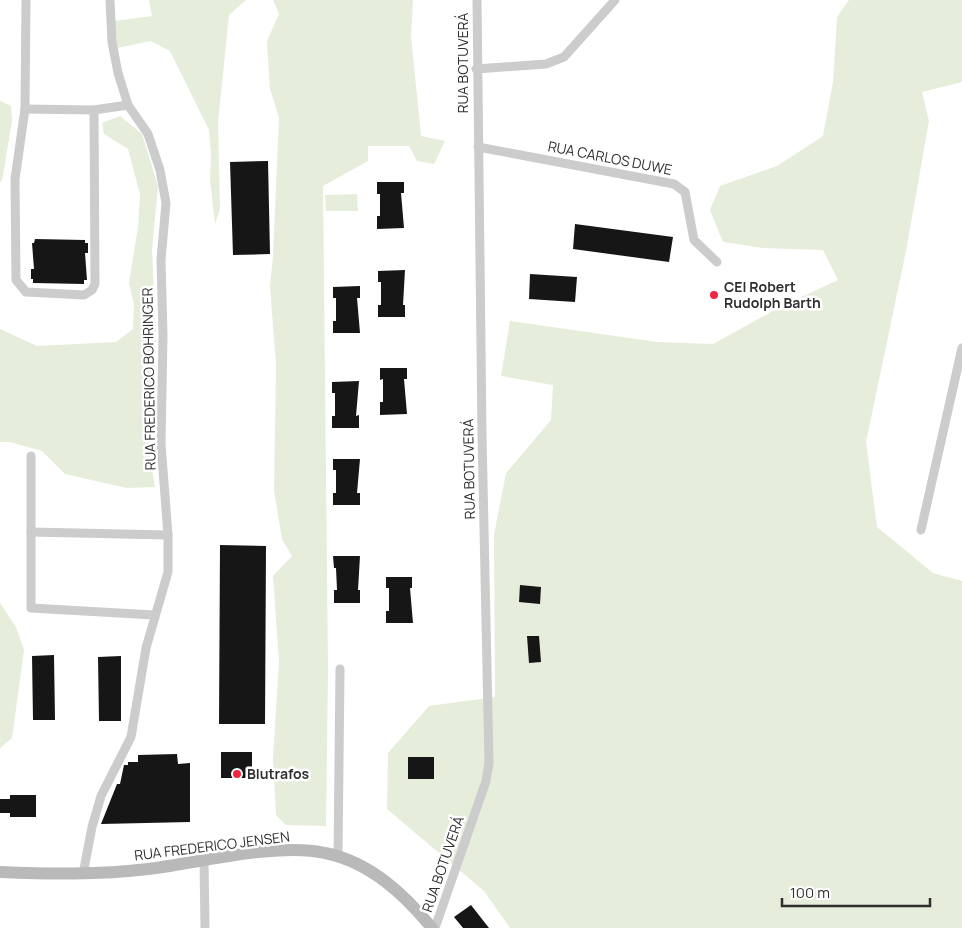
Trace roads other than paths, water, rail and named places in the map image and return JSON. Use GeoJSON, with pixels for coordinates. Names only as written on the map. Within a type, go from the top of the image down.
{"type":"FeatureCollection","features":[{"type":"Feature","properties":{"kind":"main road","name":"RUA FREDERICO JENSEN"},"geometry":{"type":"LineString","coordinates":[[0,872],[113,873],[273,851],[302,850],[338,856],[391,885],[434,928]]}},
{"type":"Feature","properties":{"kind":"street"},"geometry":{"type":"LineString","coordinates":[[26,0],[25,109],[15,179],[16,280],[26,292],[84,295],[92,290],[95,284],[94,110]]}},
{"type":"Feature","properties":{"kind":"street","name":"RUA FREDERICO BOHRINGER"},"geometry":{"type":"LineString","coordinates":[[83,874],[92,827],[101,796],[131,737],[146,648],[168,572],[168,535],[160,444],[164,336],[160,260],[166,202],[160,170],[148,134],[128,105],[118,72],[112,42],[110,0]]}},
{"type":"Feature","properties":{"kind":"street","name":"RUA BOTUVERÁ"},"geometry":{"type":"LineString","coordinates":[[434,928],[486,780],[489,764],[476,69],[477,0]]}},
{"type":"Feature","properties":{"kind":"street"},"geometry":{"type":"LineString","coordinates":[[476,69],[546,64],[564,58],[615,0]]}},
{"type":"Feature","properties":{"kind":"street"},"geometry":{"type":"LineString","coordinates":[[25,109],[94,110],[128,105]]}},
{"type":"Feature","properties":{"kind":"street","name":"RUA CARLOS DUWE"},"geometry":{"type":"LineString","coordinates":[[478,146],[674,184],[684,192],[694,240],[717,262]]}},
{"type":"Feature","properties":{"kind":"street"},"geometry":{"type":"LineString","coordinates":[[921,530],[962,348]]}},
{"type":"Feature","properties":{"kind":"street"},"geometry":{"type":"LineString","coordinates":[[31,456],[31,608],[154,615]]}},
{"type":"Feature","properties":{"kind":"street"},"geometry":{"type":"LineString","coordinates":[[31,532],[168,535]]}},
{"type":"Feature","properties":{"kind":"street"},"geometry":{"type":"LineString","coordinates":[[338,856],[340,669]]}},
{"type":"Feature","properties":{"kind":"street"},"geometry":{"type":"LineString","coordinates":[[204,861],[206,928]]}},
{"type":"Feature","properties":{"kind":"place","name":"CEI Robert Rudolph Barth"},"geometry":{"type":"Point","coordinates":[714,295]}},
{"type":"Feature","properties":{"kind":"place","name":"Blutrafos"},"geometry":{"type":"Point","coordinates":[237,774]}}]}
